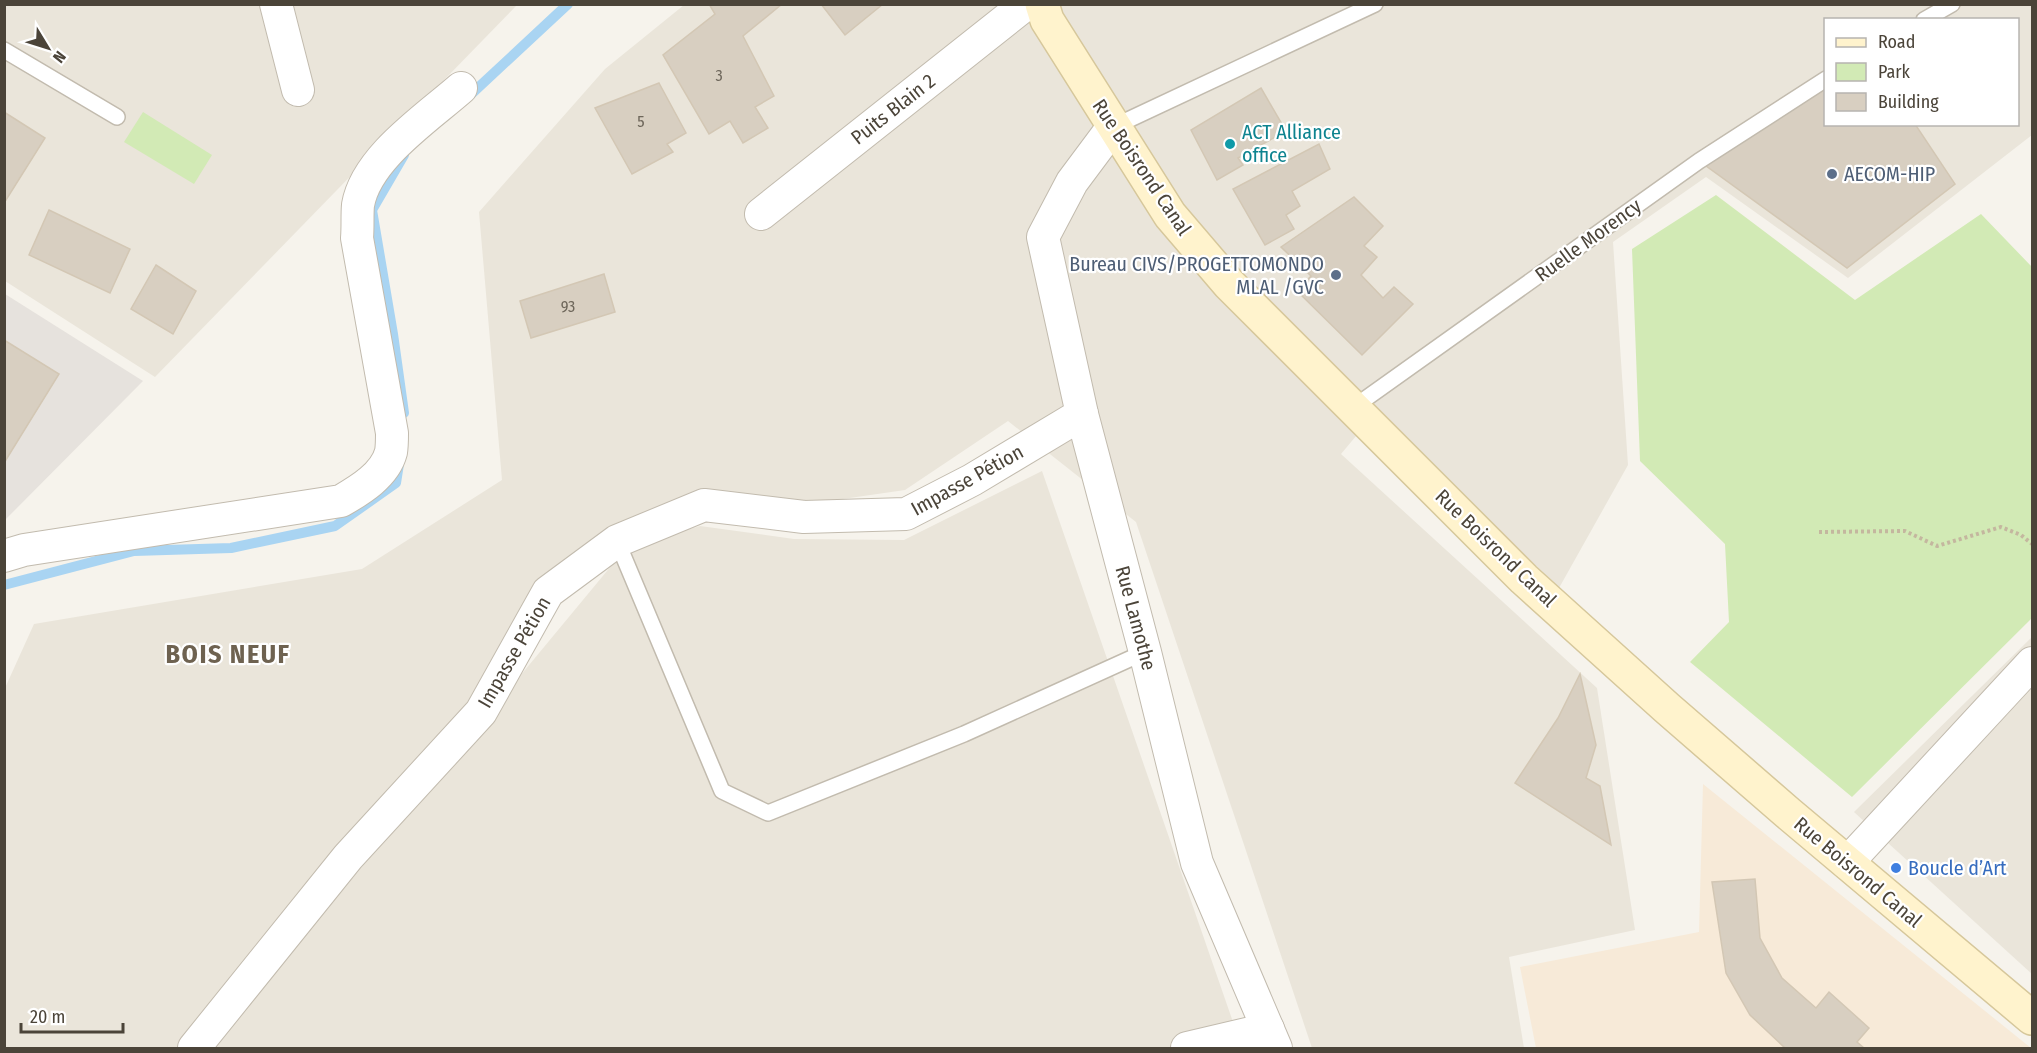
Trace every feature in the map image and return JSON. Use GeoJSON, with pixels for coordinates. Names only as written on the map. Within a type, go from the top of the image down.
{"type":"FeatureCollection","features":[{"type":"Feature","properties":{"kind":"street"},"geometry":{"type":"LineString","coordinates":[[276,4],[298,90]]}},
{"type":"Feature","properties":{"kind":"street","name":"Puits Blain 2"},"geometry":{"type":"LineString","coordinates":[[761,214],[1026,4]]}},
{"type":"Feature","properties":{"kind":"street","name":"Rue Boisrond Canal"},"geometry":{"type":"LineString","coordinates":[[1042,4],[1047,20],[1170,215],[1229,284],[1524,579],[1667,708],[2032,1018]]}},
{"type":"Feature","properties":{"kind":"street"},"geometry":{"type":"LineString","coordinates":[[4,556],[24,550],[340,501],[364,487],[382,469],[391,453],[392,433],[357,238],[358,205],[367,180],[382,157],[461,88]]}},
{"type":"Feature","properties":{"kind":"street","name":"Rue Lamothe"},"geometry":{"type":"LineString","coordinates":[[1113,127],[1072,182],[1042,237],[1082,414],[1145,652],[1197,863],[1272,1039]]}},
{"type":"Feature","properties":{"kind":"street","name":"Impasse Pétion"},"geometry":{"type":"LineString","coordinates":[[194,1048],[348,857],[481,712],[548,592],[617,541],[704,505],[804,517],[906,514],[972,480],[1082,414]]}},
{"type":"Feature","properties":{"kind":"street"},"geometry":{"type":"LineString","coordinates":[[1847,863],[2032,663]]}},
{"type":"Feature","properties":{"kind":"street"},"geometry":{"type":"LineString","coordinates":[[1187,1048],[1272,1039]]}},
{"type":"Feature","properties":{"kind":"lane"},"geometry":{"type":"LineString","coordinates":[[1113,127],[1375,4]]}},
{"type":"Feature","properties":{"kind":"lane"},"geometry":{"type":"LineString","coordinates":[[1928,18],[1952,4]]}},
{"type":"Feature","properties":{"kind":"lane"},"geometry":{"type":"LineString","coordinates":[[4,50],[117,117]]}},
{"type":"Feature","properties":{"kind":"lane","name":"Ruelle Morency"},"geometry":{"type":"LineString","coordinates":[[1354,408],[1699,161],[1824,80]]}},
{"type":"Feature","properties":{"kind":"lane"},"geometry":{"type":"LineString","coordinates":[[617,541],[722,790],[768,813],[964,734],[1145,652]]}},
{"type":"Feature","properties":{"kind":"path"},"geometry":{"type":"LineString","coordinates":[[1819,532],[1905,531],[1937,546],[2001,527],[2021,535],[2032,543]]}},
{"type":"Feature","properties":{"kind":"shaded area"},"geometry":{"type":"Polygon","coordinates":[[[4,5],[517,5],[155,377],[5,281],[4,5]]]}},
{"type":"Feature","properties":{"kind":"shaded area"},"geometry":{"type":"Polygon","coordinates":[[[684,5],[2032,5],[2032,135],[1848,278],[1706,177],[1613,242],[1628,465],[1559,588],[1377,411],[1341,454],[1597,688],[1635,930],[1509,957],[1524,1048],[1312,1048],[1136,522],[1008,421],[905,490],[607,533],[182,1048],[5,1048],[5,688],[34,624],[362,569],[502,480],[479,212],[605,69],[684,5]]]}},
{"type":"Feature","properties":{"kind":"shaded area"},"geometry":{"type":"Polygon","coordinates":[[[5,294],[143,381],[5,520],[5,294]]]}},
{"type":"Feature","properties":{"kind":"shaded area"},"geometry":{"type":"Polygon","coordinates":[[[1042,471],[1242,1048],[212,1048],[626,548],[700,526],[794,539],[904,540],[1042,471]]]}},
{"type":"Feature","properties":{"kind":"shaded area"},"geometry":{"type":"Polygon","coordinates":[[[2032,637],[2032,974],[1854,812],[2032,637]]]}},
{"type":"Feature","properties":{"kind":"shaded area"},"geometry":{"type":"Polygon","coordinates":[[[1703,784],[2031,1048],[1536,1048],[1520,967],[1699,932],[1703,784]]]}},
{"type":"Feature","properties":{"kind":"green space"},"geometry":{"type":"Polygon","coordinates":[[[143,112],[212,155],[194,184],[124,142],[143,112]]]}},
{"type":"Feature","properties":{"kind":"green space"},"geometry":{"type":"Polygon","coordinates":[[[1716,195],[1855,300],[1981,214],[2032,267],[2032,618],[1852,797],[1690,662],[1729,622],[1725,544],[1640,461],[1632,249],[1716,195]]]}},
{"type":"Feature","properties":{"kind":"building"},"geometry":{"type":"Polygon","coordinates":[[[709,4],[782,4],[743,36],[774,96],[755,107],[768,128],[743,143],[730,121],[709,134],[663,55],[715,14],[709,4]]]}},
{"type":"Feature","properties":{"kind":"building"},"geometry":{"type":"Polygon","coordinates":[[[821,4],[883,4],[845,35],[821,4]]]}},
{"type":"Feature","properties":{"kind":"building"},"geometry":{"type":"Polygon","coordinates":[[[659,83],[686,133],[667,144],[673,152],[632,174],[595,108],[659,83]]]}},
{"type":"Feature","properties":{"kind":"building","name":"AECOM-HIP"},"geometry":{"type":"Polygon","coordinates":[[[1824,85],[1824,126],[1916,126],[1955,184],[1847,268],[1702,163],[1824,85]]]}},
{"type":"Feature","properties":{"kind":"building","name":"ACT Alliance office"},"geometry":{"type":"Polygon","coordinates":[[[1261,88],[1286,131],[1238,158],[1243,165],[1217,180],[1191,130],[1261,88]]]}},
{"type":"Feature","properties":{"kind":"building"},"geometry":{"type":"Polygon","coordinates":[[[4,112],[45,138],[6,200],[4,199],[4,112]]]}},
{"type":"Feature","properties":{"kind":"building"},"geometry":{"type":"Polygon","coordinates":[[[1319,144],[1330,169],[1292,191],[1300,206],[1286,215],[1294,229],[1265,245],[1233,189],[1319,144]]]}},
{"type":"Feature","properties":{"kind":"building","name":"Bureau CIVS/PROGETTOMONDO MLAL /GVC"},"geometry":{"type":"Polygon","coordinates":[[[1354,197],[1383,226],[1364,246],[1377,257],[1361,275],[1383,298],[1394,287],[1413,304],[1362,355],[1297,291],[1311,276],[1281,247],[1354,197]]]}},
{"type":"Feature","properties":{"kind":"building"},"geometry":{"type":"Polygon","coordinates":[[[49,210],[130,249],[110,293],[29,255],[49,210]]]}},
{"type":"Feature","properties":{"kind":"building"},"geometry":{"type":"Polygon","coordinates":[[[156,265],[196,291],[173,334],[131,309],[156,265]]]}},
{"type":"Feature","properties":{"kind":"building"},"geometry":{"type":"Polygon","coordinates":[[[604,274],[615,312],[531,338],[520,301],[604,274]]]}},
{"type":"Feature","properties":{"kind":"building"},"geometry":{"type":"Polygon","coordinates":[[[4,340],[59,374],[4,463],[4,340]]]}},
{"type":"Feature","properties":{"kind":"building"},"geometry":{"type":"Polygon","coordinates":[[[1580,674],[1596,745],[1586,778],[1600,786],[1611,845],[1515,783],[1558,718],[1580,674]]]}},
{"type":"Feature","properties":{"kind":"building"},"geometry":{"type":"Polygon","coordinates":[[[1755,879],[1760,938],[1782,978],[1816,1008],[1829,992],[1869,1028],[1857,1042],[1864,1048],[1785,1048],[1750,1015],[1726,973],[1712,882],[1755,879]]]}},
{"type":"Feature","properties":{"kind":"waterway"},"geometry":{"type":"LineString","coordinates":[[467,98],[568,4]]}},
{"type":"Feature","properties":{"kind":"waterway"},"geometry":{"type":"LineString","coordinates":[[404,155],[372,210],[404,413]]}},
{"type":"Feature","properties":{"kind":"waterway"},"geometry":{"type":"LineString","coordinates":[[4,585],[134,551],[231,548],[335,526],[396,483],[399,464]]}},
{"type":"Feature","properties":{"kind":"place","name":"ACT Alliance office"},"geometry":{"type":"Point","coordinates":[1230,144]}},
{"type":"Feature","properties":{"kind":"place","name":"AECOM-HIP"},"geometry":{"type":"Point","coordinates":[1832,174]}},
{"type":"Feature","properties":{"kind":"place","name":"Bureau CIVS/PROGETTOMONDO MLAL /GVC"},"geometry":{"type":"Point","coordinates":[1336,275]}},
{"type":"Feature","properties":{"kind":"place","name":"Boucle d’Art"},"geometry":{"type":"Point","coordinates":[1896,868]}},
{"type":"Feature","properties":{"kind":"district","name":"BOIS NEUF"},"geometry":{"type":"Point","coordinates":[228,654]}}]}
